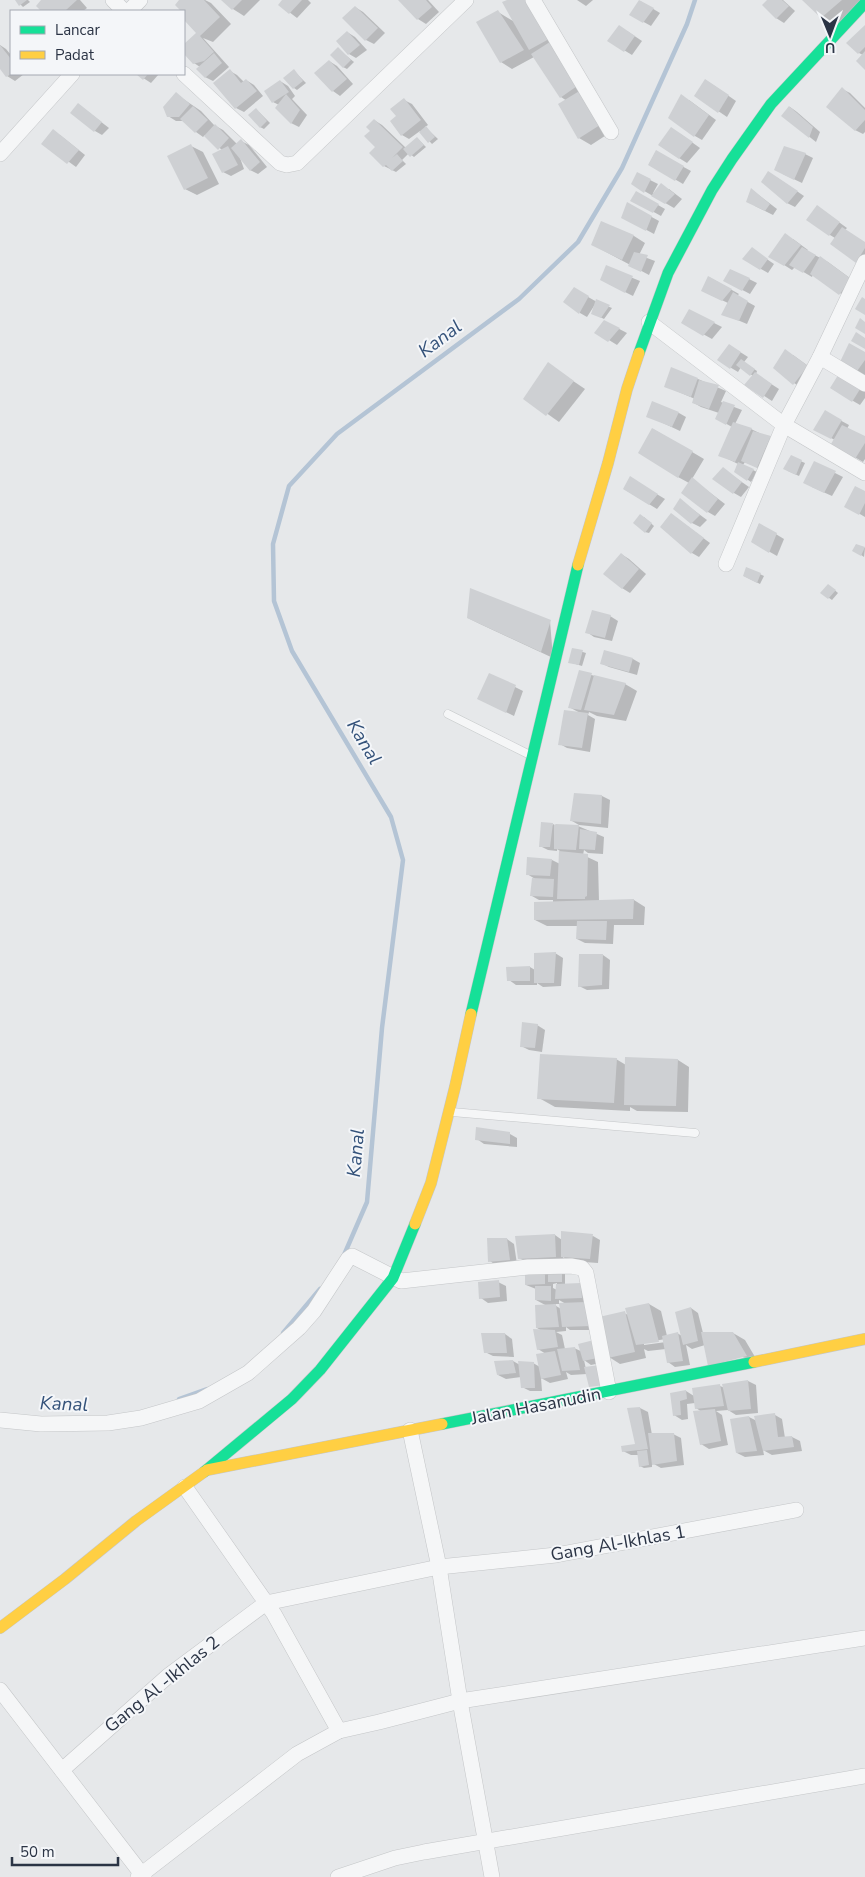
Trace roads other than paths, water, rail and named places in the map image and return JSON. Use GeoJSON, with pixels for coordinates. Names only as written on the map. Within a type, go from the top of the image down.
{"type":"FeatureCollection","features":[{"type":"Feature","properties":{"kind":"main road"},"geometry":{"type":"LineString","coordinates":[[0,1628],[65,1579],[136,1521],[207,1470],[292,1398],[320,1370],[393,1278],[431,1183],[577,570],[627,389],[649,322],[668,273],[712,190],[732,159],[771,104],[865,3]]}},
{"type":"Feature","properties":{"kind":"main road","name":"Jalan Hasanudin"},"geometry":{"type":"LineString","coordinates":[[207,1470],[609,1392],[865,1339]]}},
{"type":"Feature","properties":{"kind":"street"},"geometry":{"type":"LineString","coordinates":[[113,0],[123,10]]}},
{"type":"Feature","properties":{"kind":"street"},"geometry":{"type":"LineString","coordinates":[[130,10],[140,0]]}},
{"type":"Feature","properties":{"kind":"street"},"geometry":{"type":"LineString","coordinates":[[185,75],[280,163],[292,165],[297,163],[466,0]]}},
{"type":"Feature","properties":{"kind":"street"},"geometry":{"type":"LineString","coordinates":[[533,0],[611,132]]}},
{"type":"Feature","properties":{"kind":"street"},"geometry":{"type":"LineString","coordinates":[[0,154],[71,75]]}},
{"type":"Feature","properties":{"kind":"street"},"geometry":{"type":"LineString","coordinates":[[726,564],[784,425],[820,357],[865,262]]}},
{"type":"Feature","properties":{"kind":"street"},"geometry":{"type":"LineString","coordinates":[[649,322],[784,425],[865,473]]}},
{"type":"Feature","properties":{"kind":"street"},"geometry":{"type":"LineString","coordinates":[[820,357],[865,384]]}},
{"type":"Feature","properties":{"kind":"street"},"geometry":{"type":"LineString","coordinates":[[0,1420],[41,1424],[108,1424],[141,1418],[198,1401],[248,1373],[299,1328],[314,1311],[350,1257],[355,1257],[400,1281],[528,1267],[571,1266],[582,1268],[586,1273],[609,1392]]}},
{"type":"Feature","properties":{"kind":"street"},"geometry":{"type":"LineString","coordinates":[[410,1430],[439,1567],[460,1701],[492,1877]]}},
{"type":"Feature","properties":{"kind":"street"},"geometry":{"type":"LineString","coordinates":[[185,1487],[266,1602],[339,1731]]}},
{"type":"Feature","properties":{"kind":"street","name":"Gang Al-Ikhlas 1"},"geometry":{"type":"LineString","coordinates":[[266,1602],[439,1567],[556,1555],[796,1510]]}},
{"type":"Feature","properties":{"kind":"street","name":"Gang Al -Ikhlas 2"},"geometry":{"type":"LineString","coordinates":[[62,1770],[168,1676],[266,1602]]}},
{"type":"Feature","properties":{"kind":"street"},"geometry":{"type":"LineString","coordinates":[[0,1690],[141,1876],[297,1754],[339,1731],[460,1701],[865,1638]]}},
{"type":"Feature","properties":{"kind":"street"},"geometry":{"type":"LineString","coordinates":[[338,1877],[395,1858],[865,1776]]}},
{"type":"Feature","properties":{"kind":"lane"},"geometry":{"type":"LineString","coordinates":[[448,714],[532,756]]}},
{"type":"Feature","properties":{"kind":"lane"},"geometry":{"type":"LineString","coordinates":[[449,1112],[694,1133]]}},
{"type":"Feature","properties":{"kind":"waterway","name":"Kanal"},"geometry":{"type":"LineString","coordinates":[[344,1255],[367,1202],[382,1028],[403,860],[391,817],[292,651],[274,601],[273,544],[289,486],[337,434],[519,299],[578,242],[622,168],[687,24],[695,0]]}},
{"type":"Feature","properties":{"kind":"waterway","name":"Kanal"},"geometry":{"type":"LineString","coordinates":[[283,1333],[320,1289]]}},
{"type":"Feature","properties":{"kind":"waterway","name":"Kanal"},"geometry":{"type":"LineString","coordinates":[[179,1399],[207,1389]]}}]}
